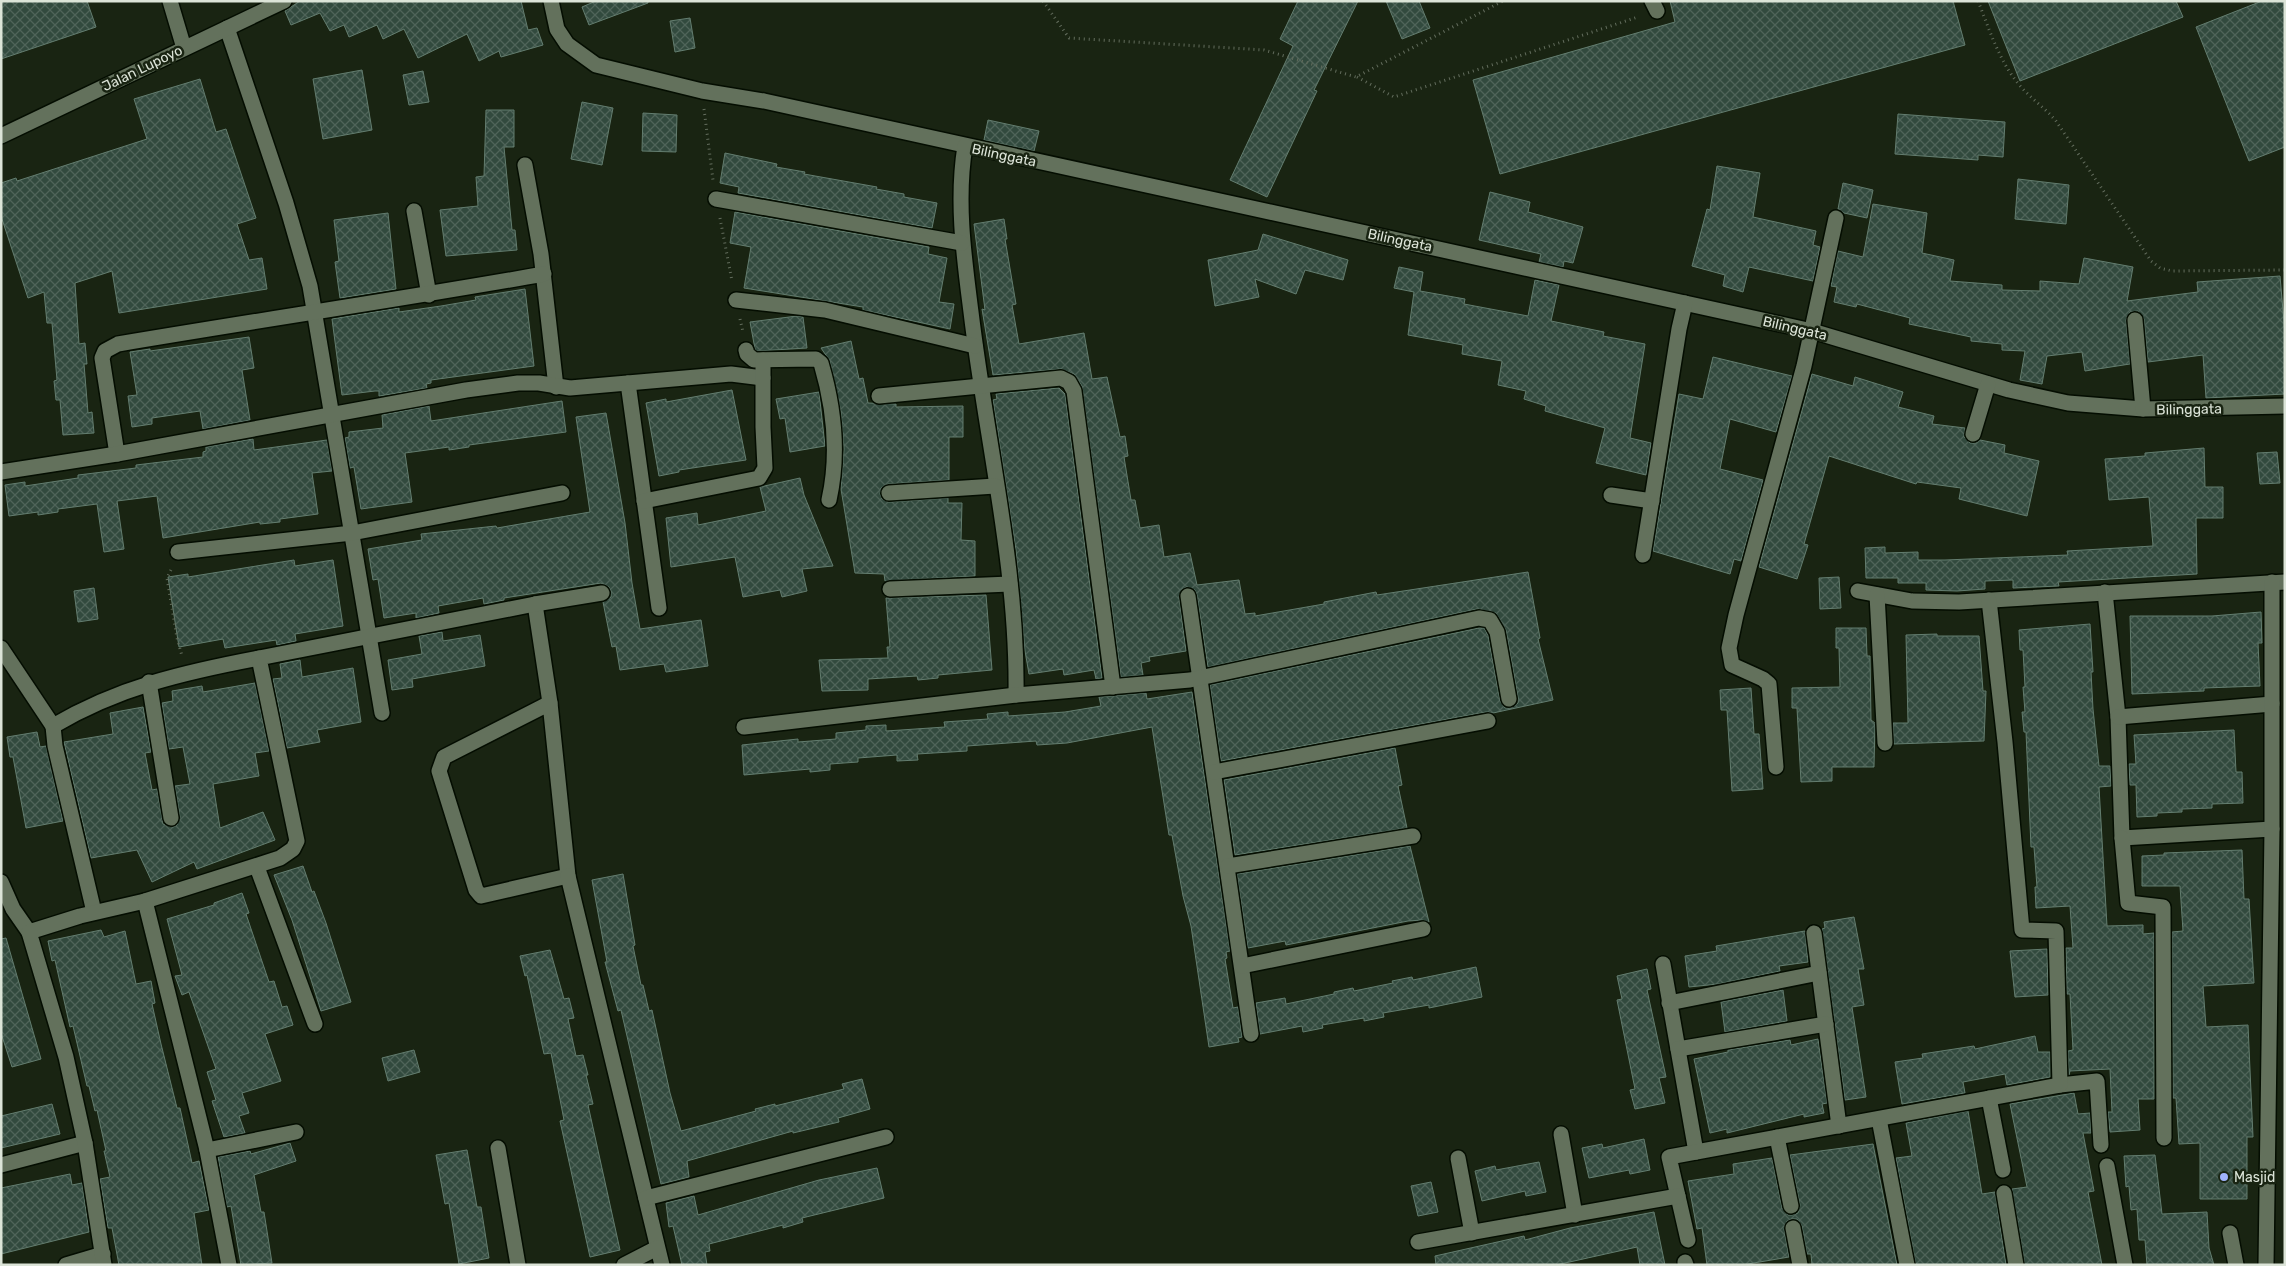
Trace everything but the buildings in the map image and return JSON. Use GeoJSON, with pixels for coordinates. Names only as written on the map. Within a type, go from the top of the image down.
{"type":"FeatureCollection","features":[{"type":"Feature","properties":{"kind":"street"},"geometry":{"type":"LineString","coordinates":[[170,1],[184,48]]}},
{"type":"Feature","properties":{"kind":"street","name":"Jalan Lupoyo"},"geometry":{"type":"LineString","coordinates":[[1,136],[284,1]]}},
{"type":"Feature","properties":{"kind":"street","name":"Bilinggata"},"geometry":{"type":"LineString","coordinates":[[551,1],[557,29],[566,44],[596,65],[702,91],[764,101],[963,154],[1684,308],[1812,331],[1988,384],[2068,403],[2144,410],[2285,406]]}},
{"type":"Feature","properties":{"kind":"street"},"geometry":{"type":"LineString","coordinates":[[227,28],[286,203],[314,311],[382,713]]}},
{"type":"Feature","properties":{"kind":"street"},"geometry":{"type":"LineString","coordinates":[[963,154],[962,243],[1010,584],[1017,658],[1016,695]]}},
{"type":"Feature","properties":{"kind":"street"},"geometry":{"type":"LineString","coordinates":[[525,165],[544,274],[556,387]]}},
{"type":"Feature","properties":{"kind":"street"},"geometry":{"type":"LineString","coordinates":[[716,199],[962,243]]}},
{"type":"Feature","properties":{"kind":"street"},"geometry":{"type":"LineString","coordinates":[[414,211],[428,295]]}},
{"type":"Feature","properties":{"kind":"street"},"geometry":{"type":"LineString","coordinates":[[1776,767],[1769,684],[1763,679],[1732,665],[1729,648],[1746,576],[1804,366],[1836,218]]}},
{"type":"Feature","properties":{"kind":"street"},"geometry":{"type":"LineString","coordinates":[[117,454],[102,358],[109,348],[118,344],[314,311],[428,295],[544,274]]}},
{"type":"Feature","properties":{"kind":"street"},"geometry":{"type":"LineString","coordinates":[[736,300],[825,310],[975,346]]}},
{"type":"Feature","properties":{"kind":"street"},"geometry":{"type":"LineString","coordinates":[[1642,555],[1684,308]]}},
{"type":"Feature","properties":{"kind":"street"},"geometry":{"type":"LineString","coordinates":[[2135,320],[2144,410]]}},
{"type":"Feature","properties":{"kind":"street"},"geometry":{"type":"LineString","coordinates":[[746,350],[750,358],[763,360],[816,359],[821,363],[831,404],[834,445],[832,484],[829,500]]}},
{"type":"Feature","properties":{"kind":"street"},"geometry":{"type":"LineString","coordinates":[[644,501],[702,491],[759,478],[763,475],[765,468],[763,360]]}},
{"type":"Feature","properties":{"kind":"street"},"geometry":{"type":"LineString","coordinates":[[1,472],[117,454],[466,390],[518,383],[539,383],[570,388],[731,374],[763,378]]}},
{"type":"Feature","properties":{"kind":"street"},"geometry":{"type":"LineString","coordinates":[[879,396],[1061,378],[1068,382],[1074,390],[1113,687]]}},
{"type":"Feature","properties":{"kind":"street"},"geometry":{"type":"LineString","coordinates":[[628,383],[659,608]]}},
{"type":"Feature","properties":{"kind":"street"},"geometry":{"type":"LineString","coordinates":[[1973,434],[1988,384]]}},
{"type":"Feature","properties":{"kind":"street"},"geometry":{"type":"LineString","coordinates":[[890,493],[996,486]]}},
{"type":"Feature","properties":{"kind":"street"},"geometry":{"type":"LineString","coordinates":[[178,552],[352,533],[562,493]]}},
{"type":"Feature","properties":{"kind":"street"},"geometry":{"type":"LineString","coordinates":[[1611,495],[1652,500]]}},
{"type":"Feature","properties":{"kind":"street"},"geometry":{"type":"LineString","coordinates":[[1858,591],[1912,601],[1989,600],[2279,582],[2272,704],[2266,1265]]}},
{"type":"Feature","properties":{"kind":"street"},"geometry":{"type":"LineString","coordinates":[[890,589],[1010,584]]}},
{"type":"Feature","properties":{"kind":"street"},"geometry":{"type":"LineString","coordinates":[[2105,592],[2118,717],[2122,838],[2128,903],[2163,907],[2164,1138]]}},
{"type":"Feature","properties":{"kind":"street"},"geometry":{"type":"LineString","coordinates":[[53,726],[99,702],[149,682],[187,671],[369,638],[535,604],[602,594]]}},
{"type":"Feature","properties":{"kind":"street"},"geometry":{"type":"LineString","coordinates":[[1877,594],[1885,743]]}},
{"type":"Feature","properties":{"kind":"street"},"geometry":{"type":"LineString","coordinates":[[1188,596],[1251,1034]]}},
{"type":"Feature","properties":{"kind":"street"},"geometry":{"type":"LineString","coordinates":[[1989,600],[2005,742],[2022,930],[2056,931],[2060,1086]]}},
{"type":"Feature","properties":{"kind":"street"},"geometry":{"type":"LineString","coordinates":[[535,604],[550,703],[568,876],[662,1265]]}},
{"type":"Feature","properties":{"kind":"street"},"geometry":{"type":"LineString","coordinates":[[744,727],[1016,695],[1201,678],[1479,618],[1490,620],[1497,632],[1509,699]]}},
{"type":"Feature","properties":{"kind":"street"},"geometry":{"type":"LineString","coordinates":[[1,648],[53,726],[61,772],[94,912]]}},
{"type":"Feature","properties":{"kind":"street"},"geometry":{"type":"LineString","coordinates":[[29,932],[257,867],[280,858],[293,849],[297,841],[258,658]]}},
{"type":"Feature","properties":{"kind":"street"},"geometry":{"type":"LineString","coordinates":[[149,682],[171,818]]}},
{"type":"Feature","properties":{"kind":"street"},"geometry":{"type":"LineString","coordinates":[[550,703],[444,758],[439,771],[476,890],[479,894],[484,896],[568,876]]}},
{"type":"Feature","properties":{"kind":"street"},"geometry":{"type":"LineString","coordinates":[[2118,717],[2272,704]]}},
{"type":"Feature","properties":{"kind":"street"},"geometry":{"type":"LineString","coordinates":[[1214,772],[1488,721]]}},
{"type":"Feature","properties":{"kind":"street"},"geometry":{"type":"LineString","coordinates":[[2122,838],[2272,830]]}},
{"type":"Feature","properties":{"kind":"street"},"geometry":{"type":"LineString","coordinates":[[1228,866],[1413,836]]}},
{"type":"Feature","properties":{"kind":"street"},"geometry":{"type":"LineString","coordinates":[[257,867],[316,1024]]}},
{"type":"Feature","properties":{"kind":"street"},"geometry":{"type":"LineString","coordinates":[[1,882],[13,909],[29,932],[66,1057],[85,1143],[103,1260],[66,1265]]}},
{"type":"Feature","properties":{"kind":"street"},"geometry":{"type":"LineString","coordinates":[[145,900],[207,1150],[229,1265]]}},
{"type":"Feature","properties":{"kind":"street"},"geometry":{"type":"LineString","coordinates":[[1242,966],[1423,929]]}},
{"type":"Feature","properties":{"kind":"street"},"geometry":{"type":"LineString","coordinates":[[1814,933],[1838,1126]]}},
{"type":"Feature","properties":{"kind":"street"},"geometry":{"type":"LineString","coordinates":[[1663,964],[1696,1152]]}},
{"type":"Feature","properties":{"kind":"street"},"geometry":{"type":"LineString","coordinates":[[1669,1003],[1819,973]]}},
{"type":"Feature","properties":{"kind":"street"},"geometry":{"type":"LineString","coordinates":[[1678,1049],[1826,1024]]}},
{"type":"Feature","properties":{"kind":"street"},"geometry":{"type":"LineString","coordinates":[[1688,1240],[1669,1157],[1989,1098],[2097,1081],[2101,1145]]}},
{"type":"Feature","properties":{"kind":"street"},"geometry":{"type":"LineString","coordinates":[[1989,1098],[2003,1170]]}},
{"type":"Feature","properties":{"kind":"street"},"geometry":{"type":"LineString","coordinates":[[1879,1119],[1908,1265]]}},
{"type":"Feature","properties":{"kind":"street"},"geometry":{"type":"LineString","coordinates":[[207,1150],[296,1132]]}},
{"type":"Feature","properties":{"kind":"street"},"geometry":{"type":"LineString","coordinates":[[1561,1134],[1575,1214]]}},
{"type":"Feature","properties":{"kind":"street"},"geometry":{"type":"LineString","coordinates":[[646,1198],[886,1137]]}},
{"type":"Feature","properties":{"kind":"street"},"geometry":{"type":"LineString","coordinates":[[1777,1137],[1791,1206]]}},
{"type":"Feature","properties":{"kind":"street"},"geometry":{"type":"LineString","coordinates":[[1,1165],[85,1143]]}},
{"type":"Feature","properties":{"kind":"street"},"geometry":{"type":"LineString","coordinates":[[498,1148],[518,1265]]}},
{"type":"Feature","properties":{"kind":"street"},"geometry":{"type":"LineString","coordinates":[[1458,1158],[1472,1233]]}},
{"type":"Feature","properties":{"kind":"street"},"geometry":{"type":"LineString","coordinates":[[2107,1166],[2125,1265]]}},
{"type":"Feature","properties":{"kind":"street"},"geometry":{"type":"LineString","coordinates":[[2004,1193],[2016,1265]]}},
{"type":"Feature","properties":{"kind":"street"},"geometry":{"type":"LineString","coordinates":[[1418,1242],[1678,1196]]}},
{"type":"Feature","properties":{"kind":"street"},"geometry":{"type":"LineString","coordinates":[[1793,1228],[1800,1265]]}},
{"type":"Feature","properties":{"kind":"street"},"geometry":{"type":"LineString","coordinates":[[2230,1233],[2236,1265]]}},
{"type":"Feature","properties":{"kind":"street"},"geometry":{"type":"LineString","coordinates":[[624,1265],[657,1248]]}},
{"type":"Feature","properties":{"kind":"path"},"geometry":{"type":"LineString","coordinates":[[1043,1],[1069,38],[1264,50],[1356,77],[1394,97],[1654,6]]}},
{"type":"Feature","properties":{"kind":"path"},"geometry":{"type":"LineString","coordinates":[[1356,77],[1503,1]]}},
{"type":"Feature","properties":{"kind":"path"},"geometry":{"type":"LineString","coordinates":[[1978,1],[1996,47],[2013,76],[2023,89],[2045,107],[2056,121],[2151,261],[2160,268],[2172,271],[2285,270]]}},
{"type":"Feature","properties":{"kind":"path"},"geometry":{"type":"LineString","coordinates":[[704,121],[716,199],[746,350]]}},
{"type":"Feature","properties":{"kind":"path"},"geometry":{"type":"LineString","coordinates":[[178,552],[168,578],[176,638],[187,671]]}},
{"type":"Feature","properties":{"kind":"place","name":"Masjid"},"geometry":{"type":"Point","coordinates":[2224,1177]}}]}
